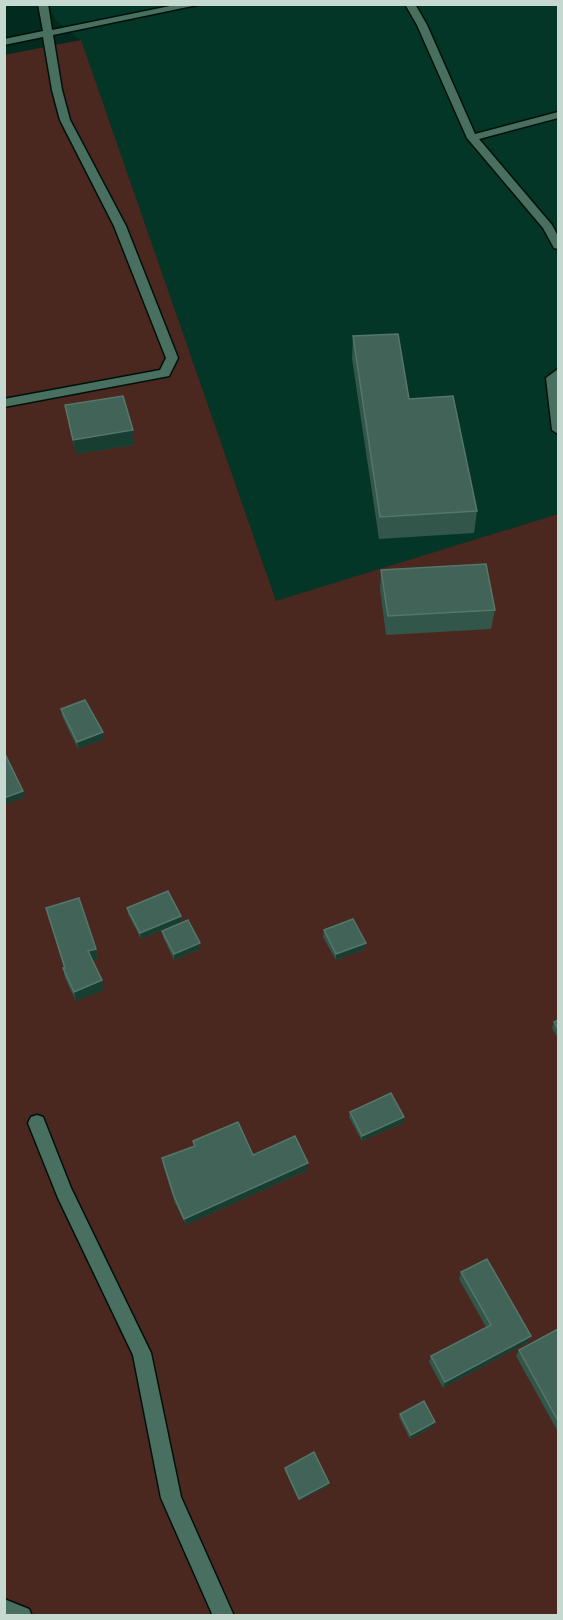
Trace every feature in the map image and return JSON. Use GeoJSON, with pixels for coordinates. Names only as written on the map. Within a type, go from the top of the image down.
{"type":"FeatureCollection","features":[{"type":"Feature","properties":{"kind":"street"},"geometry":{"type":"LineString","coordinates":[[4,404],[165,373],[172,358],[120,226],[65,120],[57,90],[43,4]]}},
{"type":"Feature","properties":{"kind":"street"},"geometry":{"type":"LineString","coordinates":[[4,42],[197,4]]}},
{"type":"Feature","properties":{"kind":"street"},"geometry":{"type":"LineString","coordinates":[[410,4],[422,25],[472,138],[553,226],[558,246]]}},
{"type":"Feature","properties":{"kind":"street"},"geometry":{"type":"LineString","coordinates":[[472,138],[558,115]]}},
{"type":"Feature","properties":{"kind":"street"},"geometry":{"type":"LineString","coordinates":[[558,373],[552,378],[558,430]]}},
{"type":"Feature","properties":{"kind":"street"},"geometry":{"type":"LineString","coordinates":[[37,1123],[64,1192],[142,1353],[171,1498],[224,1616]]}},
{"type":"Feature","properties":{"kind":"street"},"geometry":{"type":"LineString","coordinates":[[4,1609],[22,1616]]}},
{"type":"Feature","properties":{"kind":"shaded area"},"geometry":{"type":"Polygon","coordinates":[[[48,5],[558,5],[558,514],[276,602],[81,41],[56,20],[48,5]]]}},
{"type":"Feature","properties":{"kind":"shaded area"},"geometry":{"type":"Polygon","coordinates":[[[81,40],[276,601],[558,514],[558,1615],[5,1616],[4,55],[81,40]]]}},
{"type":"Feature","properties":{"kind":"building"},"geometry":{"type":"Polygon","coordinates":[[[398,334],[409,399],[453,396],[477,511],[380,517],[353,336],[398,334]]]}},
{"type":"Feature","properties":{"kind":"building"},"geometry":{"type":"Polygon","coordinates":[[[123,396],[133,430],[73,440],[65,405],[123,396]]]}},
{"type":"Feature","properties":{"kind":"building"},"geometry":{"type":"Polygon","coordinates":[[[486,564],[495,610],[388,616],[381,570],[486,564]]]}},
{"type":"Feature","properties":{"kind":"building"},"geometry":{"type":"Polygon","coordinates":[[[85,700],[103,732],[77,742],[61,709],[85,700]]]}},
{"type":"Feature","properties":{"kind":"building"},"geometry":{"type":"Polygon","coordinates":[[[4,752],[23,791],[4,798],[4,752]]]}},
{"type":"Feature","properties":{"kind":"building"},"geometry":{"type":"Polygon","coordinates":[[[168,891],[181,916],[140,933],[127,908],[168,891]]]}},
{"type":"Feature","properties":{"kind":"building"},"geometry":{"type":"Polygon","coordinates":[[[79,898],[96,949],[88,951],[102,980],[74,992],[63,968],[65,968],[46,908],[79,898]]]}},
{"type":"Feature","properties":{"kind":"building"},"geometry":{"type":"Polygon","coordinates":[[[353,919],[366,943],[336,954],[324,930],[353,919]]]}},
{"type":"Feature","properties":{"kind":"building"},"geometry":{"type":"Polygon","coordinates":[[[188,920],[200,943],[174,954],[162,931],[188,920]]]}},
{"type":"Feature","properties":{"kind":"building"},"geometry":{"type":"Polygon","coordinates":[[[391,1093],[404,1117],[362,1136],[350,1112],[391,1093]]]}},
{"type":"Feature","properties":{"kind":"building"},"geometry":{"type":"Polygon","coordinates":[[[238,1122],[253,1155],[295,1136],[308,1163],[184,1219],[162,1158],[195,1146],[193,1141],[238,1122]]]}},
{"type":"Feature","properties":{"kind":"building"},"geometry":{"type":"Polygon","coordinates":[[[487,1259],[531,1336],[445,1382],[431,1356],[491,1325],[461,1272],[487,1259]]]}},
{"type":"Feature","properties":{"kind":"building"},"geometry":{"type":"Polygon","coordinates":[[[558,1329],[558,1421],[519,1350],[558,1329]]]}},
{"type":"Feature","properties":{"kind":"building"},"geometry":{"type":"Polygon","coordinates":[[[424,1401],[435,1422],[411,1435],[400,1414],[424,1401]]]}},
{"type":"Feature","properties":{"kind":"building"},"geometry":{"type":"Polygon","coordinates":[[[314,1452],[329,1483],[299,1499],[285,1468],[314,1452]]]}}]}
